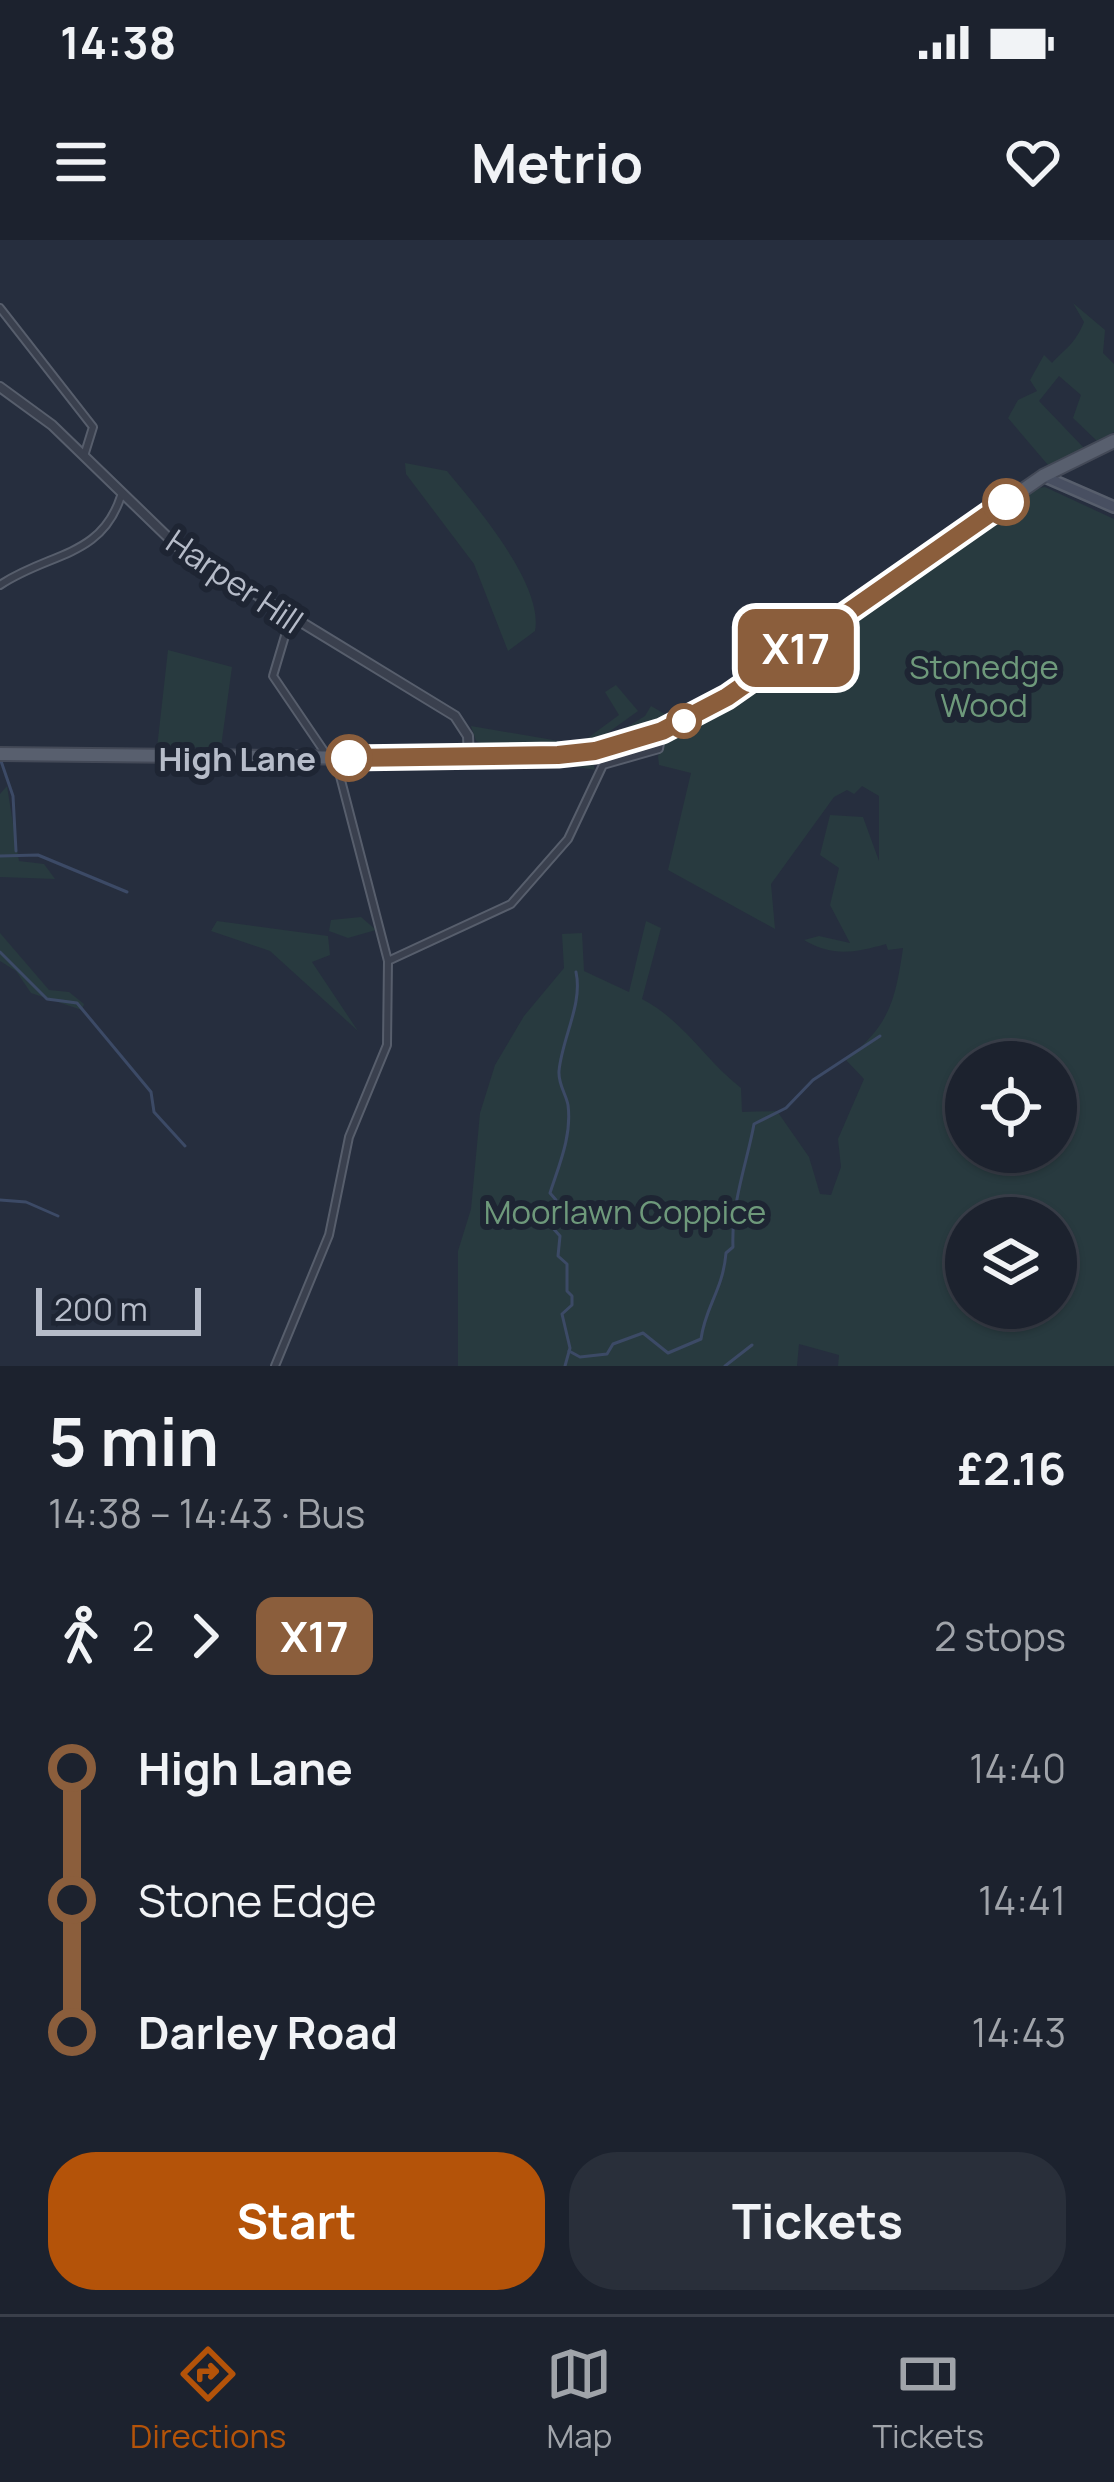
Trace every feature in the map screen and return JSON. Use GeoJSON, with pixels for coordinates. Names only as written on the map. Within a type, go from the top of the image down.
{"type":"FeatureCollection","features":[{"type":"Feature","properties":{"kind":"main road"},"geometry":{"type":"LineString","coordinates":[[0,754],[469,759],[595,751],[662,731],[727,697],[1043,476],[1114,441]]}},
{"type":"Feature","properties":{"kind":"main road"},"geometry":{"type":"LineString","coordinates":[[1043,476],[1114,507]]}},
{"type":"Feature","properties":{"kind":"street"},"geometry":{"type":"LineString","coordinates":[[0,308],[93,427],[84,456]]}},
{"type":"Feature","properties":{"kind":"street","name":"Harper Hill"},"geometry":{"type":"LineString","coordinates":[[0,387],[84,456],[178,547],[455,716],[468,736],[469,759]]}},
{"type":"Feature","properties":{"kind":"street"},"geometry":{"type":"LineString","coordinates":[[0,585],[25,568],[98,539],[121,496]]}},
{"type":"Feature","properties":{"kind":"street"},"geometry":{"type":"LineString","coordinates":[[275,1366],[329,1235],[349,1137],[384,1057],[388,961],[331,757],[273,676],[290,619]]}},
{"type":"Feature","properties":{"kind":"street"},"geometry":{"type":"LineString","coordinates":[[388,961],[511,904],[568,839],[603,765],[659,749],[662,731]]}},
{"type":"Feature","properties":{"kind":"green space"},"geometry":{"type":"Polygon","coordinates":[[[1073,303],[1105,330],[1103,353],[1114,364],[1114,432],[1097,441],[1073,418],[1081,395],[1059,376],[1039,401],[1084,448],[1048,465],[1008,418],[1018,400],[1037,391],[1030,380],[1044,355],[1052,363],[1077,336],[1084,322],[1073,303]]]}},
{"type":"Feature","properties":{"kind":"green space"},"geometry":{"type":"Polygon","coordinates":[[[405,463],[447,471],[519,569],[535,612],[535,631],[508,651],[474,564],[406,474],[405,463]]]}},
{"type":"Feature","properties":{"kind":"green space"},"geometry":{"type":"Polygon","coordinates":[[[1045,487],[1114,519],[1114,1366],[838,1366],[839,1355],[799,1344],[797,1366],[458,1366],[458,1251],[471,1209],[480,1113],[495,1065],[524,1016],[564,968],[562,934],[582,933],[584,971],[629,992],[646,921],[661,928],[642,999],[670,1018],[741,1088],[742,1112],[777,1111],[809,1157],[820,1194],[831,1195],[841,1167],[838,1139],[864,1079],[846,1060],[888,1011],[903,948],[888,950],[886,944],[834,951],[804,940],[819,936],[850,943],[830,905],[839,868],[820,855],[830,815],[863,817],[879,861],[879,796],[862,786],[854,794],[847,790],[834,797],[771,884],[775,929],[668,870],[691,773],[659,765],[658,756],[669,737],[801,654],[1033,489],[1045,487]]]}},
{"type":"Feature","properties":{"kind":"green space"},"geometry":{"type":"Polygon","coordinates":[[[168,650],[232,667],[221,747],[157,748],[168,650]]]}},
{"type":"Feature","properties":{"kind":"green space"},"geometry":{"type":"Polygon","coordinates":[[[616,685],[638,711],[588,747],[581,743],[619,715],[605,692],[616,685]]]}},
{"type":"Feature","properties":{"kind":"green space"},"geometry":{"type":"Polygon","coordinates":[[[651,706],[670,717],[606,740],[645,716],[651,706]]]}},
{"type":"Feature","properties":{"kind":"green space"},"geometry":{"type":"Polygon","coordinates":[[[471,726],[565,742],[485,745],[476,741],[471,726]]]}},
{"type":"Feature","properties":{"kind":"green space"},"geometry":{"type":"Polygon","coordinates":[[[659,739],[657,745],[593,761],[595,770],[548,762],[659,739]]]}},
{"type":"Feature","properties":{"kind":"green space"},"geometry":{"type":"Polygon","coordinates":[[[7,786],[19,861],[44,864],[55,879],[0,877],[0,794],[7,786]]]}},
{"type":"Feature","properties":{"kind":"green space"},"geometry":{"type":"Polygon","coordinates":[[[361,917],[376,930],[348,938],[329,931],[331,920],[361,917]]]}},
{"type":"Feature","properties":{"kind":"green space"},"geometry":{"type":"Polygon","coordinates":[[[217,921],[328,936],[330,955],[312,962],[358,1031],[270,951],[211,931],[217,921]]]}},
{"type":"Feature","properties":{"kind":"green space"},"geometry":{"type":"Polygon","coordinates":[[[0,933],[49,990],[69,992],[84,1004],[82,1010],[31,993],[16,971],[0,961],[0,933]]]}},
{"type":"Feature","properties":{"kind":"waterway"},"geometry":{"type":"LineString","coordinates":[[1,761],[13,796],[16,851]]}},
{"type":"Feature","properties":{"kind":"waterway"},"geometry":{"type":"LineString","coordinates":[[0,856],[38,855],[127,892]]}},
{"type":"Feature","properties":{"kind":"waterway"},"geometry":{"type":"LineString","coordinates":[[0,952],[47,999],[77,1003],[151,1092],[154,1112],[185,1146]]}},
{"type":"Feature","properties":{"kind":"waterway"},"geometry":{"type":"LineString","coordinates":[[565,1366],[570,1348],[562,1314],[572,1305],[572,1296],[567,1291],[567,1264],[558,1256],[560,1236],[551,1226],[556,1200],[550,1193],[568,1128],[559,1071],[577,996],[576,972]]}},
{"type":"Feature","properties":{"kind":"waterway"},"geometry":{"type":"LineString","coordinates":[[569,1351],[580,1357],[607,1354],[613,1344],[643,1333],[668,1353],[701,1339],[726,1253],[733,1247],[737,1198],[754,1124],[786,1108],[813,1080],[880,1036]]}},
{"type":"Feature","properties":{"kind":"waterway"},"geometry":{"type":"LineString","coordinates":[[0,1200],[26,1202],[58,1216]]}},
{"type":"Feature","properties":{"kind":"waterway"},"geometry":{"type":"LineString","coordinates":[[725,1366],[752,1345]]}},
{"type":"Feature","properties":{"kind":"bus line","name":"X17"},"geometry":{"type":"LineString","coordinates":[[349,758],[558,755],[595,751],[662,731],[727,697],[1006,502]]}},
{"type":"Feature","properties":{"kind":"place","name":"High Lane"},"geometry":{"type":"Point","coordinates":[349,758]}},
{"type":"Feature","properties":{"kind":"park label","name":"Stonedge Wood"},"geometry":{"type":"Point","coordinates":[984,685]}},
{"type":"Feature","properties":{"kind":"park label","name":"Moorlawn Coppice"},"geometry":{"type":"Point","coordinates":[625,1211]}}]}
